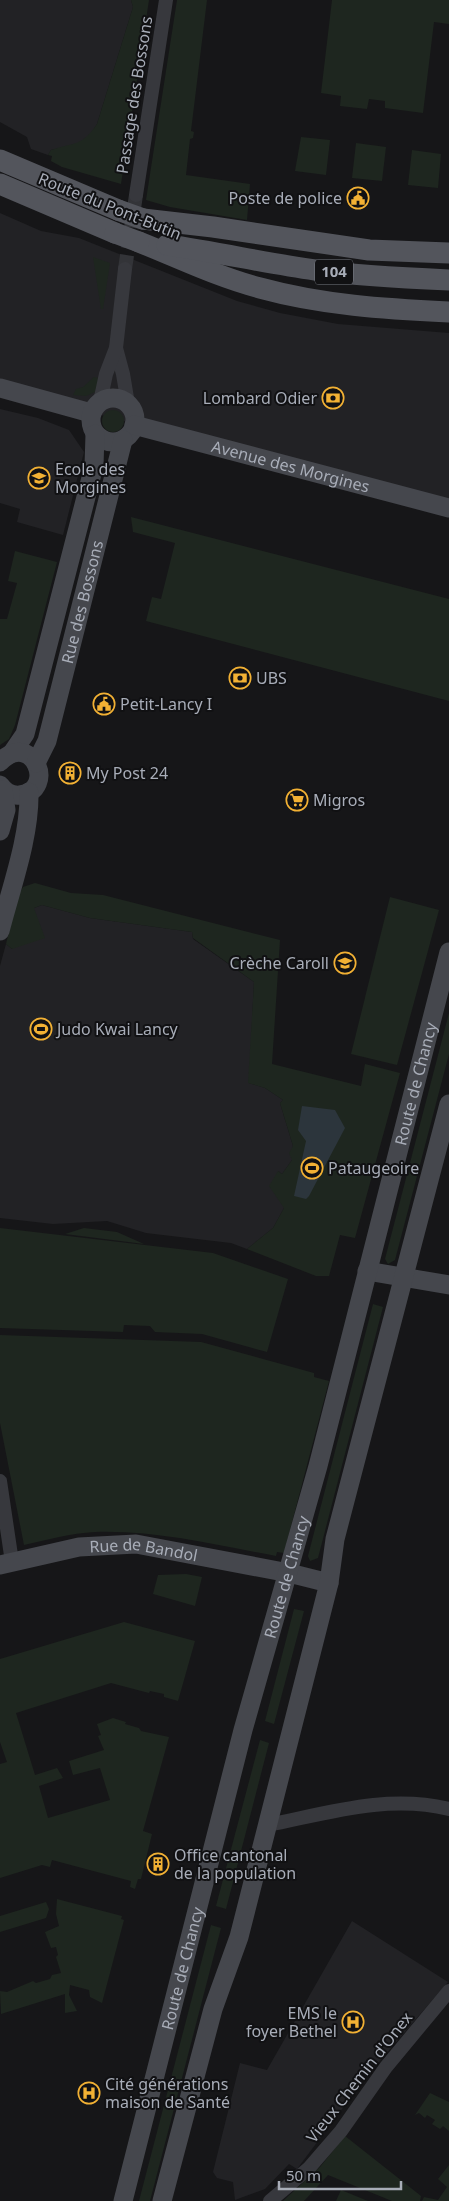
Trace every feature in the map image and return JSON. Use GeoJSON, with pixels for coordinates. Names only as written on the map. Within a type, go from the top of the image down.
{"type":"FeatureCollection","features":[{"type":"Feature","properties":{"kind":"main road","name":"Route du Pont-Butin"},"geometry":{"type":"LineString","coordinates":[[0,160],[220,252]]}},
{"type":"Feature","properties":{"kind":"main road","name":"Route du Pont-Butin"},"geometry":{"type":"LineString","coordinates":[[0,184],[139,242],[220,252],[315,270],[383,277],[449,280]]}},
{"type":"Feature","properties":{"kind":"main road"},"geometry":{"type":"LineString","coordinates":[[143,219],[213,227],[368,250],[449,253]]}},
{"type":"Feature","properties":{"kind":"main road"},"geometry":{"type":"LineString","coordinates":[[139,242],[213,273],[260,288],[309,300],[367,308],[449,312]]}},
{"type":"Feature","properties":{"kind":"main road"},"geometry":{"type":"LineString","coordinates":[[0,388],[96,408],[114,398],[128,404],[132,410],[129,432],[108,442],[95,434],[91,428],[96,408]]}},
{"type":"Feature","properties":{"kind":"main road","name":"Avenue des Morgines"},"geometry":{"type":"LineString","coordinates":[[129,432],[449,508]]}},
{"type":"Feature","properties":{"kind":"main road","name":"Rue des Bossons"},"geometry":{"type":"LineString","coordinates":[[28,792],[39,779],[36,763],[44,750],[50,732],[129,432]]}},
{"type":"Feature","properties":{"kind":"main road","name":"Rue des Bossons"},"geometry":{"type":"LineString","coordinates":[[6,757],[24,734],[42,672],[94,466],[95,434]]}},
{"type":"Feature","properties":{"kind":"main road"},"geometry":{"type":"LineString","coordinates":[[6,757],[26,754],[36,763]]}},
{"type":"Feature","properties":{"kind":"main road"},"geometry":{"type":"LineString","coordinates":[[0,931],[18,861],[29,807],[28,792],[16,795],[2,787]]}},
{"type":"Feature","properties":{"kind":"main road"},"geometry":{"type":"LineString","coordinates":[[0,831],[6,810],[2,787]]}},
{"type":"Feature","properties":{"kind":"main road","name":"Route de Chancy"},"geometry":{"type":"LineString","coordinates":[[123,2201],[243,1730],[279,1599],[289,1573],[349,1350],[367,1270],[449,952]]}},
{"type":"Feature","properties":{"kind":"main road"},"geometry":{"type":"LineString","coordinates":[[162,2201],[209,2025],[239,1937],[329,1584],[335,1539],[449,1104]]}},
{"type":"Feature","properties":{"kind":"main road"},"geometry":{"type":"LineString","coordinates":[[367,1270],[449,1286]]}},
{"type":"Feature","properties":{"kind":"main road","name":"Rue de Bandol"},"geometry":{"type":"LineString","coordinates":[[6,1564],[78,1547],[136,1544],[289,1573],[329,1584]]}},
{"type":"Feature","properties":{"kind":"street","name":"Passage des Bossons"},"geometry":{"type":"LineString","coordinates":[[136,195],[166,0]]}},
{"type":"Feature","properties":{"kind":"street"},"geometry":{"type":"LineString","coordinates":[[96,408],[116,348],[125,269]]}},
{"type":"Feature","properties":{"kind":"street"},"geometry":{"type":"LineString","coordinates":[[116,348],[124,374],[128,404]]}},
{"type":"Feature","properties":{"kind":"street"},"geometry":{"type":"LineString","coordinates":[[0,1481],[6,1564]]}},
{"type":"Feature","properties":{"kind":"street"},"geometry":{"type":"LineString","coordinates":[[268,1825],[364,1806],[399,1802],[430,1804],[449,1809]]}},
{"type":"Feature","properties":{"kind":"street","name":"Vieux Chemin d'Onex"},"geometry":{"type":"LineString","coordinates":[[270,2201],[309,2168],[341,2131],[386,2066],[449,1991]]}},
{"type":"Feature","properties":{"kind":"shaded area"},"geometry":{"type":"Polygon","coordinates":[[[0,0],[131,0],[133,7],[97,124],[88,138],[77,144],[51,150],[48,155],[31,149],[27,137],[0,122],[0,0]]]}},
{"type":"Feature","properties":{"kind":"shaded area"},"geometry":{"type":"Polygon","coordinates":[[[131,0],[149,0],[121,184],[62,167],[51,161],[52,156],[48,155],[51,150],[82,140],[97,124],[133,7],[131,0]]]}},
{"type":"Feature","properties":{"kind":"shaded area"},"geometry":{"type":"Polygon","coordinates":[[[177,0],[207,0],[191,131],[194,132],[193,138],[190,139],[186,175],[250,184],[247,220],[170,207],[146,200],[177,0]]]}},
{"type":"Feature","properties":{"kind":"shaded area"},"geometry":{"type":"Polygon","coordinates":[[[332,0],[449,0],[449,24],[434,22],[423,113],[385,108],[385,101],[369,99],[367,109],[340,106],[341,96],[321,93],[332,0]]]}},
{"type":"Feature","properties":{"kind":"shaded area"},"geometry":{"type":"Polygon","coordinates":[[[301,137],[330,140],[326,175],[295,171],[301,137]]]}},
{"type":"Feature","properties":{"kind":"shaded area"},"geometry":{"type":"Polygon","coordinates":[[[356,143],[386,147],[382,181],[352,178],[356,143]]]}},
{"type":"Feature","properties":{"kind":"shaded area"},"geometry":{"type":"Polygon","coordinates":[[[412,150],[441,154],[438,188],[408,185],[412,150]]]}},
{"type":"Feature","properties":{"kind":"shaded area"},"geometry":{"type":"Polygon","coordinates":[[[0,213],[41,231],[79,238],[237,301],[280,313],[338,324],[449,333],[449,508],[0,388],[0,213]]]}},
{"type":"Feature","properties":{"kind":"shaded area"},"geometry":{"type":"Polygon","coordinates":[[[93,257],[110,263],[103,309],[101,309],[93,257]]]}},
{"type":"Feature","properties":{"kind":"shaded area"},"geometry":{"type":"Polygon","coordinates":[[[94,377],[99,378],[95,392],[86,396],[73,395],[76,389],[83,387],[94,377]]]}},
{"type":"Feature","properties":{"kind":"shaded area","name":"Ecole des Morgines"},"geometry":{"type":"Polygon","coordinates":[[[0,409],[38,418],[69,430],[84,452],[63,535],[17,522],[20,509],[0,503],[0,409]]]}},
{"type":"Feature","properties":{"kind":"shaded area"},"geometry":{"type":"Polygon","coordinates":[[[113,410],[121,413],[124,421],[121,429],[113,432],[105,429],[102,421],[105,413],[113,410]]]}},
{"type":"Feature","properties":{"kind":"shaded area"},"geometry":{"type":"Polygon","coordinates":[[[131,517],[449,599],[449,701],[146,621],[152,597],[161,599],[175,543],[133,532],[131,517]]]}},
{"type":"Feature","properties":{"kind":"shaded area"},"geometry":{"type":"Polygon","coordinates":[[[15,551],[57,562],[15,725],[9,739],[0,745],[0,619],[7,619],[17,583],[8,581],[15,551]]]}},
{"type":"Feature","properties":{"kind":"shaded area"},"geometry":{"type":"Polygon","coordinates":[[[35,883],[71,893],[103,895],[280,940],[272,1064],[361,1086],[365,1064],[400,1073],[355,1238],[340,1235],[329,1276],[316,1276],[247,1249],[273,1228],[284,1208],[269,1186],[278,1171],[282,1174],[292,1160],[289,1153],[293,1146],[280,1103],[283,1100],[265,1088],[248,1083],[254,982],[193,938],[192,932],[90,918],[42,905],[34,908],[45,938],[12,949],[6,944],[17,898],[23,887],[35,883]]]}},
{"type":"Feature","properties":{"kind":"shaded area"},"geometry":{"type":"Polygon","coordinates":[[[390,897],[439,910],[397,1065],[351,1054],[390,897]]]}},
{"type":"Feature","properties":{"kind":"shaded area"},"geometry":{"type":"Polygon","coordinates":[[[42,905],[90,918],[192,932],[193,939],[254,982],[249,1083],[265,1088],[283,1100],[280,1103],[293,1146],[292,1160],[282,1174],[278,1171],[284,1208],[273,1228],[247,1249],[231,1243],[146,1233],[107,1221],[53,1224],[0,1218],[0,966],[6,944],[12,949],[34,908],[42,905]]]}},
{"type":"Feature","properties":{"kind":"shaded area"},"geometry":{"type":"Polygon","coordinates":[[[449,1013],[449,1054],[395,1260],[388,1264],[385,1259],[449,1013]]]}},
{"type":"Feature","properties":{"kind":"shaded area","name":"Pataugeoire"},"geometry":{"type":"Polygon","coordinates":[[[302,1106],[335,1110],[345,1128],[306,1199],[294,1196],[306,1141],[298,1130],[302,1106]]]}},
{"type":"Feature","properties":{"kind":"shaded area"},"geometry":{"type":"Polygon","coordinates":[[[0,1228],[213,1253],[288,1279],[267,1352],[202,1334],[155,1332],[150,1326],[124,1325],[123,1332],[0,1328],[0,1228]]]}},
{"type":"Feature","properties":{"kind":"shaded area"},"geometry":{"type":"Polygon","coordinates":[[[84,1228],[117,1232],[144,1244],[65,1234],[84,1228]]]}},
{"type":"Feature","properties":{"kind":"shaded area"},"geometry":{"type":"Polygon","coordinates":[[[373,1304],[383,1307],[318,1558],[310,1561],[308,1556],[373,1304]]]}},
{"type":"Feature","properties":{"kind":"shaded area"},"geometry":{"type":"Polygon","coordinates":[[[0,1335],[201,1342],[314,1373],[314,1377],[329,1381],[284,1553],[277,1552],[276,1556],[186,1539],[118,1532],[77,1534],[24,1545],[0,1423],[0,1335]]]}},
{"type":"Feature","properties":{"kind":"shaded area"},"geometry":{"type":"Polygon","coordinates":[[[186,1574],[202,1577],[195,1606],[153,1594],[158,1575],[186,1574]]]}},
{"type":"Feature","properties":{"kind":"shaded area"},"geometry":{"type":"Polygon","coordinates":[[[294,1609],[304,1611],[274,1724],[265,1721],[294,1609]]]}},
{"type":"Feature","properties":{"kind":"shaded area"},"geometry":{"type":"Polygon","coordinates":[[[124,1622],[195,1641],[178,1701],[164,1697],[164,1694],[150,1691],[149,1693],[111,1683],[16,1713],[35,1775],[57,1768],[63,1778],[39,1786],[48,1818],[110,1800],[100,1768],[73,1775],[69,1761],[104,1750],[98,1736],[101,1735],[97,1724],[113,1718],[139,1728],[141,1731],[169,1737],[143,1831],[152,1834],[141,1879],[138,1879],[135,1889],[130,1887],[131,1881],[52,1860],[50,1867],[42,1865],[0,1878],[0,1764],[7,1762],[0,1742],[0,1659],[124,1622]]]}},
{"type":"Feature","properties":{"kind":"shaded area"},"geometry":{"type":"Polygon","coordinates":[[[260,1740],[269,1743],[226,1909],[216,1906],[260,1740]]]}},
{"type":"Feature","properties":{"kind":"shaded area"},"geometry":{"type":"Polygon","coordinates":[[[57,1899],[122,1916],[121,1919],[124,1920],[102,2003],[90,1997],[89,1990],[70,1985],[69,1995],[77,2011],[65,2013],[65,1994],[1,2014],[0,1991],[7,1992],[33,1981],[36,1983],[50,1979],[52,1975],[61,1973],[56,1957],[58,1955],[56,1947],[51,1948],[45,1932],[59,1926],[56,1914],[57,1899]]]}},
{"type":"Feature","properties":{"kind":"shaded area"},"geometry":{"type":"Polygon","coordinates":[[[46,1902],[49,1909],[46,1918],[0,1932],[0,1916],[46,1902]]]}},
{"type":"Feature","properties":{"kind":"shaded area","name":"EMS le foyer Bethel"},"geometry":{"type":"Polygon","coordinates":[[[352,1921],[448,1982],[366,2077],[297,2169],[289,2164],[265,2189],[235,2200],[233,2182],[217,2178],[213,2172],[240,2063],[267,2070],[352,1921]]]}},
{"type":"Feature","properties":{"kind":"shaded area"},"geometry":{"type":"Polygon","coordinates":[[[211,1925],[221,1928],[150,2201],[139,2201],[211,1925]]]}},
{"type":"Feature","properties":{"kind":"shaded area"},"geometry":{"type":"Polygon","coordinates":[[[430,2093],[449,2102],[449,2131],[443,2126],[440,2129],[432,2124],[435,2120],[427,2115],[425,2118],[419,2113],[415,2115],[430,2093]]]}},
{"type":"Feature","properties":{"kind":"shaded area"},"geometry":{"type":"Polygon","coordinates":[[[345,2136],[421,2196],[420,2201],[392,2201],[328,2175],[304,2201],[283,2201],[320,2167],[345,2136]]]}},
{"type":"Feature","properties":{"kind":"shaded area"},"geometry":{"type":"Polygon","coordinates":[[[449,2165],[449,2201],[422,2201],[424,2197],[438,2200],[447,2187],[438,2179],[449,2165]]]}},
{"type":"Feature","properties":{"kind":"shaded area"},"geometry":{"type":"Polygon","coordinates":[[[341,2190],[368,2201],[336,2201],[341,2190]]]}},
{"type":"Feature","properties":{"kind":"tunnel"},"geometry":{"type":"LineString","coordinates":[[125,269],[136,195]]}},
{"type":"Feature","properties":{"kind":"place","name":"Poste de police"},"geometry":{"type":"Point","coordinates":[358,198]}},
{"type":"Feature","properties":{"kind":"place","name":"Lombard Odier"},"geometry":{"type":"Point","coordinates":[333,398]}},
{"type":"Feature","properties":{"kind":"place","name":"Ecole des Morgines"},"geometry":{"type":"Point","coordinates":[39,478]}},
{"type":"Feature","properties":{"kind":"place","name":"UBS"},"geometry":{"type":"Point","coordinates":[240,678]}},
{"type":"Feature","properties":{"kind":"place","name":"Petit-Lancy I"},"geometry":{"type":"Point","coordinates":[104,704]}},
{"type":"Feature","properties":{"kind":"place","name":"My Post 24"},"geometry":{"type":"Point","coordinates":[70,773]}},
{"type":"Feature","properties":{"kind":"place","name":"Migros"},"geometry":{"type":"Point","coordinates":[297,800]}},
{"type":"Feature","properties":{"kind":"place","name":"Crèche Caroll"},"geometry":{"type":"Point","coordinates":[345,963]}},
{"type":"Feature","properties":{"kind":"place","name":"Judo Kwai Lancy"},"geometry":{"type":"Point","coordinates":[41,1029]}},
{"type":"Feature","properties":{"kind":"place","name":"Pataugeoire"},"geometry":{"type":"Point","coordinates":[312,1168]}},
{"type":"Feature","properties":{"kind":"place","name":"Office cantonal de la population"},"geometry":{"type":"Point","coordinates":[158,1864]}},
{"type":"Feature","properties":{"kind":"place","name":"EMS le foyer Bethel"},"geometry":{"type":"Point","coordinates":[353,2022]}},
{"type":"Feature","properties":{"kind":"place","name":"Cité générations maison de Santé"},"geometry":{"type":"Point","coordinates":[89,2093]}}]}
